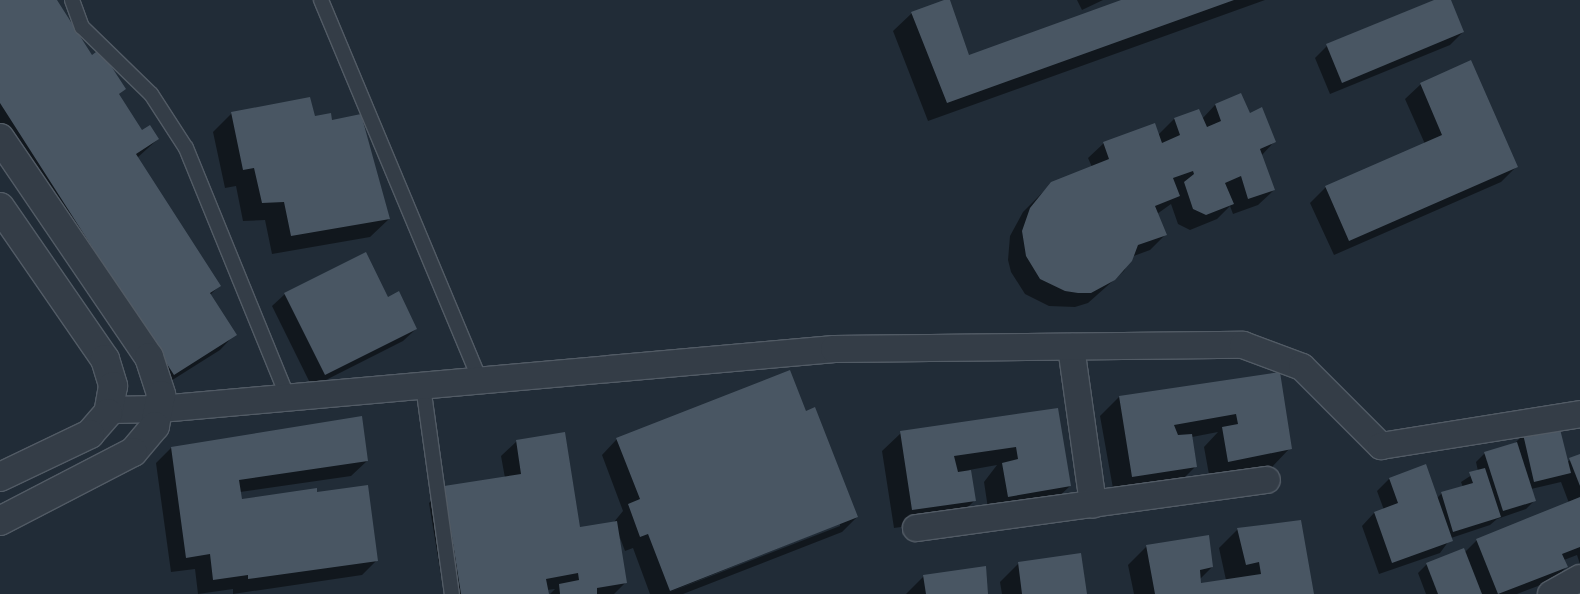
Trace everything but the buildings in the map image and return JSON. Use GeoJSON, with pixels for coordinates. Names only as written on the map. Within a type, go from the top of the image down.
{"type":"FeatureCollection","features":[{"type":"Feature","properties":{"kind":"street"},"geometry":{"type":"LineString","coordinates":[[0,138],[149,357],[160,382],[160,409],[155,426],[133,452],[0,521]]}},
{"type":"Feature","properties":{"kind":"street"},"geometry":{"type":"LineString","coordinates":[[0,207],[105,359],[113,386],[108,410],[90,434],[0,477]]}},
{"type":"Feature","properties":{"kind":"street"},"geometry":{"type":"LineString","coordinates":[[108,410],[160,409],[834,348],[1243,345],[1302,368],[1381,446],[1580,414]]}},
{"type":"Feature","properties":{"kind":"street"},"geometry":{"type":"LineString","coordinates":[[1071,347],[1093,504]]}},
{"type":"Feature","properties":{"kind":"street"},"geometry":{"type":"LineString","coordinates":[[916,528],[1267,480]]}},
{"type":"Feature","properties":{"kind":"street"},"geometry":{"type":"LineString","coordinates":[[1551,594],[1580,578]]}},
{"type":"Feature","properties":{"kind":"lane"},"geometry":{"type":"LineString","coordinates":[[72,0],[82,27],[151,94],[186,148],[288,398]]}},
{"type":"Feature","properties":{"kind":"lane"},"geometry":{"type":"LineString","coordinates":[[321,0],[480,381]]}},
{"type":"Feature","properties":{"kind":"lane"},"geometry":{"type":"LineString","coordinates":[[423,386],[452,594]]}}]}
